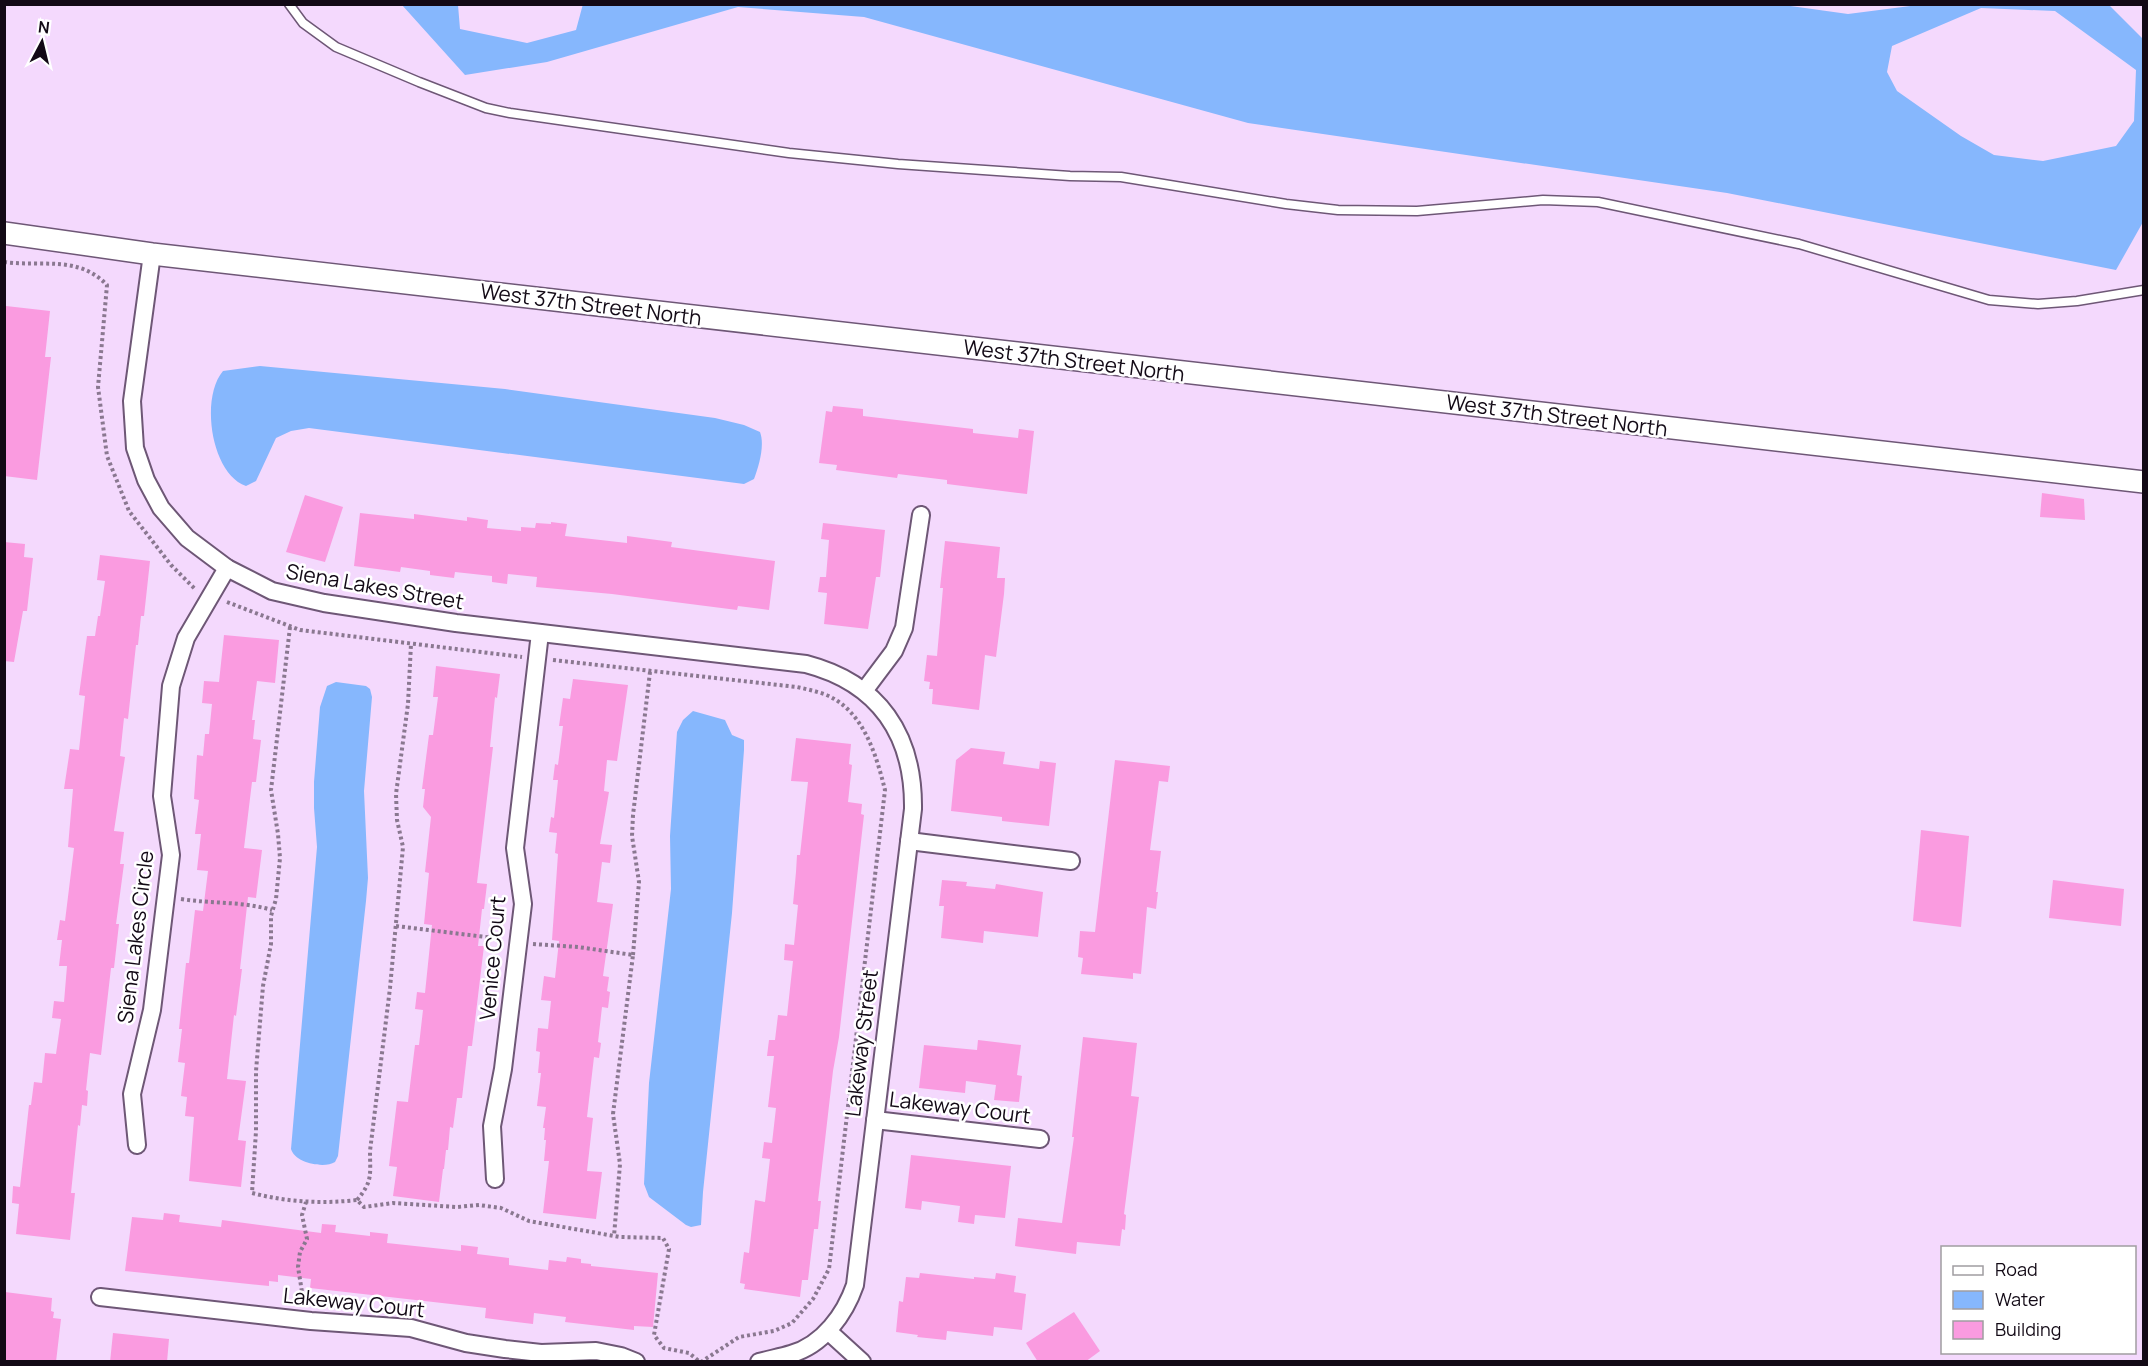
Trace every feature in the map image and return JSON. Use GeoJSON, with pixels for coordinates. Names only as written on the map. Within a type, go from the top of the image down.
{"type":"FeatureCollection","features":[{"type":"Feature","properties":{"kind":"street","name":"West 37th Street North"},"geometry":{"type":"LineString","coordinates":[[4,233],[152,254],[2144,482]]}},
{"type":"Feature","properties":{"kind":"street","name":"Siena Lakes Street"},"geometry":{"type":"LineString","coordinates":[[152,254],[132,401],[135,448],[146,480],[161,508],[187,538],[227,568],[272,591],[324,603],[540,633],[792,661],[831,672],[864,691]]}},
{"type":"Feature","properties":{"kind":"street"},"geometry":{"type":"LineString","coordinates":[[864,691],[894,651],[904,628],[921,515]]}},
{"type":"Feature","properties":{"kind":"street","name":"Siena Lakes Circle"},"geometry":{"type":"LineString","coordinates":[[137,1145],[132,1094],[152,1010],[171,855],[162,796],[171,686],[186,638],[227,568]]}},
{"type":"Feature","properties":{"kind":"street","name":"Venice Court"},"geometry":{"type":"LineString","coordinates":[[495,1179],[492,1126],[503,1069],[523,904],[515,848],[540,633]]}},
{"type":"Feature","properties":{"kind":"street","name":"Lakeway Street"},"geometry":{"type":"LineString","coordinates":[[759,1362],[806,1348],[828,1330],[844,1310],[855,1285],[909,841],[913,786],[905,748],[888,717],[864,691]]}},
{"type":"Feature","properties":{"kind":"street"},"geometry":{"type":"LineString","coordinates":[[909,841],[1071,861]]}},
{"type":"Feature","properties":{"kind":"street","name":"Lakeway Court"},"geometry":{"type":"LineString","coordinates":[[875,1120],[1040,1139]]}},
{"type":"Feature","properties":{"kind":"street","name":"Lakeway Court"},"geometry":{"type":"LineString","coordinates":[[100,1297],[311,1321],[411,1328],[466,1343],[505,1349],[541,1353],[596,1351],[621,1356],[636,1362]]}},
{"type":"Feature","properties":{"kind":"street"},"geometry":{"type":"LineString","coordinates":[[828,1330],[862,1362]]}},
{"type":"Feature","properties":{"kind":"lane"},"geometry":{"type":"LineString","coordinates":[[289,4],[303,23],[336,46],[486,108],[510,113],[800,154],[898,164],[1130,178],[1286,204],[1338,210],[1417,211],[1543,200],[1599,202],[1799,244],[1989,300],[2038,304],[2077,301],[2144,290]]}},
{"type":"Feature","properties":{"kind":"path"},"geometry":{"type":"LineString","coordinates":[[4,262],[70,264],[95,273],[107,285],[98,387],[107,456],[129,511],[171,565],[194,588],[300,630],[650,672],[797,687],[826,695],[845,708],[867,735],[878,762],[885,790],[829,1269],[813,1299],[792,1323],[774,1331],[739,1337],[700,1362],[689,1353],[664,1348],[654,1335],[669,1249],[663,1238],[614,1236],[529,1221],[501,1208],[479,1205],[457,1207],[393,1203],[364,1207],[357,1200],[306,1202],[276,1199],[252,1193],[257,1060],[263,986],[271,944],[271,916],[276,899],[280,858],[271,789],[290,627]]}},
{"type":"Feature","properties":{"kind":"path"},"geometry":{"type":"LineString","coordinates":[[357,1200],[367,1188],[370,1176],[370,1151],[376,1120],[396,926],[403,847],[397,820],[396,794],[408,705],[411,644]]}},
{"type":"Feature","properties":{"kind":"path"},"geometry":{"type":"LineString","coordinates":[[614,1236],[620,1164],[613,1114],[633,955],[639,882],[632,837],[633,815],[650,672]]}},
{"type":"Feature","properties":{"kind":"path"},"geometry":{"type":"LineString","coordinates":[[165,897],[231,904],[242,903],[272,910]]}},
{"type":"Feature","properties":{"kind":"path"},"geometry":{"type":"LineString","coordinates":[[396,926],[633,955]]}},
{"type":"Feature","properties":{"kind":"path"},"geometry":{"type":"LineString","coordinates":[[300,1304],[302,1292],[298,1267],[300,1252],[307,1239],[302,1215],[306,1202]]}},
{"type":"Feature","properties":{"kind":"water"},"geometry":{"type":"Polygon","coordinates":[[[583,4],[1777,4],[1848,14],[1926,4],[2109,5],[2143,39],[2143,222],[2116,270],[1727,193],[1248,123],[864,17],[738,7],[547,62],[465,75],[402,5],[458,5],[460,29],[527,43],[576,30],[583,4]],[[1981,8],[1892,46],[1887,72],[1897,91],[1961,136],[1994,155],[2043,161],[2116,146],[2134,121],[2136,70],[2055,11],[1981,8]]]}},
{"type":"Feature","properties":{"kind":"water"},"geometry":{"type":"Polygon","coordinates":[[[260,366],[505,389],[715,418],[744,425],[760,432],[761,456],[754,479],[744,484],[309,428],[291,431],[276,438],[256,481],[246,486],[234,479],[224,467],[217,451],[211,416],[212,399],[216,383],[223,371],[260,366]]]}},
{"type":"Feature","properties":{"kind":"water"},"geometry":{"type":"Polygon","coordinates":[[[336,682],[366,686],[370,689],[372,697],[364,791],[368,878],[338,1156],[335,1162],[317,1165],[298,1158],[291,1149],[317,847],[314,782],[320,707],[327,686],[336,682]]]}},
{"type":"Feature","properties":{"kind":"water"},"geometry":{"type":"Polygon","coordinates":[[[693,711],[725,720],[732,735],[744,740],[744,750],[732,913],[701,1225],[691,1227],[649,1197],[644,1184],[649,1083],[671,889],[670,836],[677,732],[683,720],[693,711]]]}},
{"type":"Feature","properties":{"kind":"building"},"geometry":{"type":"Polygon","coordinates":[[[6,306],[50,311],[45,357],[51,357],[37,480],[4,476],[6,306]]]}},
{"type":"Feature","properties":{"kind":"building"},"geometry":{"type":"Polygon","coordinates":[[[833,406],[863,409],[863,416],[973,429],[973,433],[1018,438],[1019,429],[1034,431],[1027,494],[947,484],[947,480],[898,474],[897,478],[836,470],[837,465],[819,463],[826,411],[832,412],[833,406]]]}},
{"type":"Feature","properties":{"kind":"building"},"geometry":{"type":"Polygon","coordinates":[[[2042,493],[2084,499],[2085,520],[2040,517],[2042,493]]]}},
{"type":"Feature","properties":{"kind":"building"},"geometry":{"type":"Polygon","coordinates":[[[305,495],[343,507],[325,562],[286,552],[305,495]]]}},
{"type":"Feature","properties":{"kind":"building"},"geometry":{"type":"Polygon","coordinates":[[[360,513],[414,519],[414,514],[467,521],[467,517],[488,520],[487,528],[521,531],[521,527],[535,528],[536,523],[551,524],[551,522],[567,524],[565,536],[627,543],[627,536],[672,542],[671,547],[775,561],[769,610],[738,606],[737,610],[536,587],[537,577],[508,574],[507,584],[492,582],[492,576],[455,572],[454,578],[430,575],[430,571],[401,567],[400,572],[354,566],[360,513]]]}},
{"type":"Feature","properties":{"kind":"building"},"geometry":{"type":"Polygon","coordinates":[[[823,523],[885,530],[880,577],[876,577],[868,629],[824,624],[827,593],[818,592],[820,577],[826,577],[829,540],[821,539],[823,523]]]}},
{"type":"Feature","properties":{"kind":"building"},"geometry":{"type":"Polygon","coordinates":[[[945,541],[1000,547],[997,578],[1005,578],[996,657],[985,655],[979,710],[932,704],[933,689],[929,689],[930,682],[924,681],[927,655],[937,656],[945,541]]]}},
{"type":"Feature","properties":{"kind":"building"},"geometry":{"type":"Polygon","coordinates":[[[4,542],[25,544],[24,557],[33,558],[27,611],[23,611],[14,662],[4,661],[4,542]]]}},
{"type":"Feature","properties":{"kind":"building"},"geometry":{"type":"Polygon","coordinates":[[[100,555],[150,561],[144,616],[141,616],[138,645],[136,645],[128,719],[124,718],[120,756],[125,757],[114,831],[124,832],[120,864],[124,864],[116,924],[119,924],[114,968],[111,968],[101,1055],[90,1053],[86,1090],[88,1091],[87,1106],[82,1105],[80,1126],[78,1125],[71,1193],[75,1193],[70,1240],[16,1234],[19,1204],[12,1203],[13,1186],[20,1187],[29,1105],[31,1105],[34,1082],[42,1083],[45,1053],[56,1054],[61,1019],[52,1018],[54,1001],[64,1002],[67,966],[59,966],[62,940],[57,940],[60,920],[65,921],[74,848],[68,847],[73,789],[64,789],[70,749],[79,750],[85,696],[79,695],[87,636],[95,636],[98,616],[100,616],[105,581],[97,580],[100,555]]]}},
{"type":"Feature","properties":{"kind":"building"},"geometry":{"type":"Polygon","coordinates":[[[224,635],[279,640],[275,683],[257,681],[252,720],[255,720],[253,739],[261,740],[256,782],[252,782],[244,848],[262,850],[256,898],[248,897],[240,969],[242,969],[227,1079],[246,1081],[238,1140],[246,1141],[241,1187],[189,1181],[194,1117],[185,1116],[187,1097],[181,1096],[185,1063],[178,1062],[186,963],[189,963],[195,910],[203,911],[208,871],[197,870],[201,834],[195,834],[199,800],[194,799],[197,755],[203,756],[205,734],[209,734],[212,704],[202,703],[204,681],[219,682],[224,635]]]}},
{"type":"Feature","properties":{"kind":"building"},"geometry":{"type":"Polygon","coordinates":[[[436,666],[500,674],[497,698],[495,697],[490,747],[493,747],[477,883],[487,884],[478,946],[484,946],[472,1046],[468,1046],[462,1098],[457,1098],[453,1128],[450,1127],[439,1202],[393,1196],[397,1167],[389,1166],[397,1101],[408,1102],[415,1045],[419,1045],[423,1010],[415,1009],[417,992],[425,993],[432,925],[424,924],[429,873],[425,872],[431,817],[423,807],[425,789],[422,789],[429,735],[433,735],[438,697],[433,697],[436,666]]]}},
{"type":"Feature","properties":{"kind":"building"},"geometry":{"type":"Polygon","coordinates":[[[573,679],[628,685],[617,761],[607,760],[604,791],[609,792],[600,844],[612,845],[610,863],[602,862],[597,902],[613,904],[603,976],[609,977],[607,991],[610,992],[608,1008],[602,1007],[598,1042],[601,1043],[599,1058],[594,1057],[587,1117],[593,1118],[587,1171],[602,1172],[596,1219],[543,1213],[549,1161],[544,1161],[546,1140],[544,1140],[545,1128],[543,1128],[546,1107],[537,1106],[541,1073],[538,1073],[540,1052],[536,1051],[538,1028],[548,1029],[551,1001],[541,1000],[544,976],[555,978],[559,941],[552,940],[558,854],[555,853],[557,833],[549,832],[551,817],[554,818],[558,780],[553,780],[555,764],[558,765],[563,726],[559,726],[563,698],[570,699],[573,679]]]}},
{"type":"Feature","properties":{"kind":"building"},"geometry":{"type":"Polygon","coordinates":[[[796,738],[851,744],[849,764],[852,765],[848,802],[862,804],[861,814],[864,815],[818,1201],[821,1201],[818,1229],[814,1229],[808,1280],[802,1280],[800,1297],[744,1289],[745,1284],[740,1283],[744,1252],[749,1253],[755,1200],[765,1202],[770,1159],[762,1158],[764,1142],[772,1143],[776,1108],[768,1107],[774,1056],[767,1056],[769,1040],[775,1040],[778,1015],[787,1016],[793,961],[784,960],[785,944],[794,945],[798,905],[793,904],[797,855],[800,855],[808,782],[791,781],[796,738]]]}},
{"type":"Feature","properties":{"kind":"building"},"geometry":{"type":"Polygon","coordinates":[[[971,748],[1005,752],[1003,764],[1039,769],[1040,761],[1056,763],[1049,826],[1002,821],[1002,817],[951,811],[956,760],[971,748]]]}},
{"type":"Feature","properties":{"kind":"building"},"geometry":{"type":"Polygon","coordinates":[[[1115,760],[1170,766],[1168,782],[1159,781],[1150,850],[1161,851],[1156,909],[1147,907],[1141,974],[1133,973],[1133,979],[1081,974],[1083,958],[1078,957],[1080,931],[1095,932],[1115,760]]]}},
{"type":"Feature","properties":{"kind":"building"},"geometry":{"type":"Polygon","coordinates":[[[1921,830],[1969,836],[1961,927],[1913,921],[1921,830]]]}},
{"type":"Feature","properties":{"kind":"building"},"geometry":{"type":"Polygon","coordinates":[[[942,880],[967,882],[966,886],[995,889],[996,884],[1043,892],[1038,937],[984,931],[983,943],[941,938],[944,906],[939,906],[942,880]]]}},
{"type":"Feature","properties":{"kind":"building"},"geometry":{"type":"Polygon","coordinates":[[[2053,880],[2124,889],[2121,926],[2049,918],[2053,880]]]}},
{"type":"Feature","properties":{"kind":"building"},"geometry":{"type":"Polygon","coordinates":[[[1083,1037],[1137,1043],[1131,1096],[1139,1097],[1124,1214],[1126,1215],[1125,1230],[1122,1229],[1120,1246],[1077,1242],[1076,1254],[1015,1246],[1018,1218],[1062,1223],[1074,1137],[1072,1137],[1083,1037]]]}},
{"type":"Feature","properties":{"kind":"building"},"geometry":{"type":"Polygon","coordinates":[[[978,1040],[1021,1045],[1017,1075],[1022,1076],[1019,1102],[994,1100],[996,1085],[966,1081],[965,1093],[919,1088],[924,1045],[977,1050],[978,1040]]]}},
{"type":"Feature","properties":{"kind":"building"},"geometry":{"type":"Polygon","coordinates":[[[911,1155],[1011,1166],[1005,1218],[975,1215],[974,1224],[958,1222],[960,1206],[922,1201],[921,1210],[905,1208],[911,1155]]]}},
{"type":"Feature","properties":{"kind":"building"},"geometry":{"type":"Polygon","coordinates":[[[164,1213],[180,1215],[179,1222],[221,1227],[222,1220],[321,1233],[322,1224],[336,1225],[335,1232],[370,1236],[370,1232],[388,1234],[387,1243],[461,1251],[461,1245],[478,1247],[477,1254],[509,1258],[509,1265],[548,1270],[549,1260],[566,1262],[567,1257],[581,1259],[581,1263],[591,1264],[591,1266],[658,1273],[653,1327],[634,1326],[634,1330],[565,1322],[566,1317],[534,1313],[533,1324],[485,1318],[486,1308],[310,1288],[311,1279],[278,1275],[278,1282],[269,1281],[269,1286],[125,1271],[132,1217],[163,1220],[164,1213]]]}},
{"type":"Feature","properties":{"kind":"building"},"geometry":{"type":"Polygon","coordinates":[[[920,1273],[974,1279],[974,1277],[995,1279],[996,1273],[1016,1276],[1014,1292],[1026,1294],[1022,1330],[994,1327],[993,1336],[947,1331],[946,1340],[896,1332],[899,1301],[903,1302],[906,1277],[919,1278],[920,1273]]]}},
{"type":"Feature","properties":{"kind":"building"},"geometry":{"type":"Polygon","coordinates":[[[5,1292],[52,1298],[53,1318],[61,1319],[56,1362],[4,1362],[5,1292]]]}},
{"type":"Feature","properties":{"kind":"building"},"geometry":{"type":"Polygon","coordinates":[[[1074,1312],[1100,1351],[1085,1362],[1038,1362],[1026,1343],[1074,1312]]]}},
{"type":"Feature","properties":{"kind":"building"},"geometry":{"type":"Polygon","coordinates":[[[113,1333],[169,1339],[167,1362],[110,1362],[113,1333]]]}}]}
